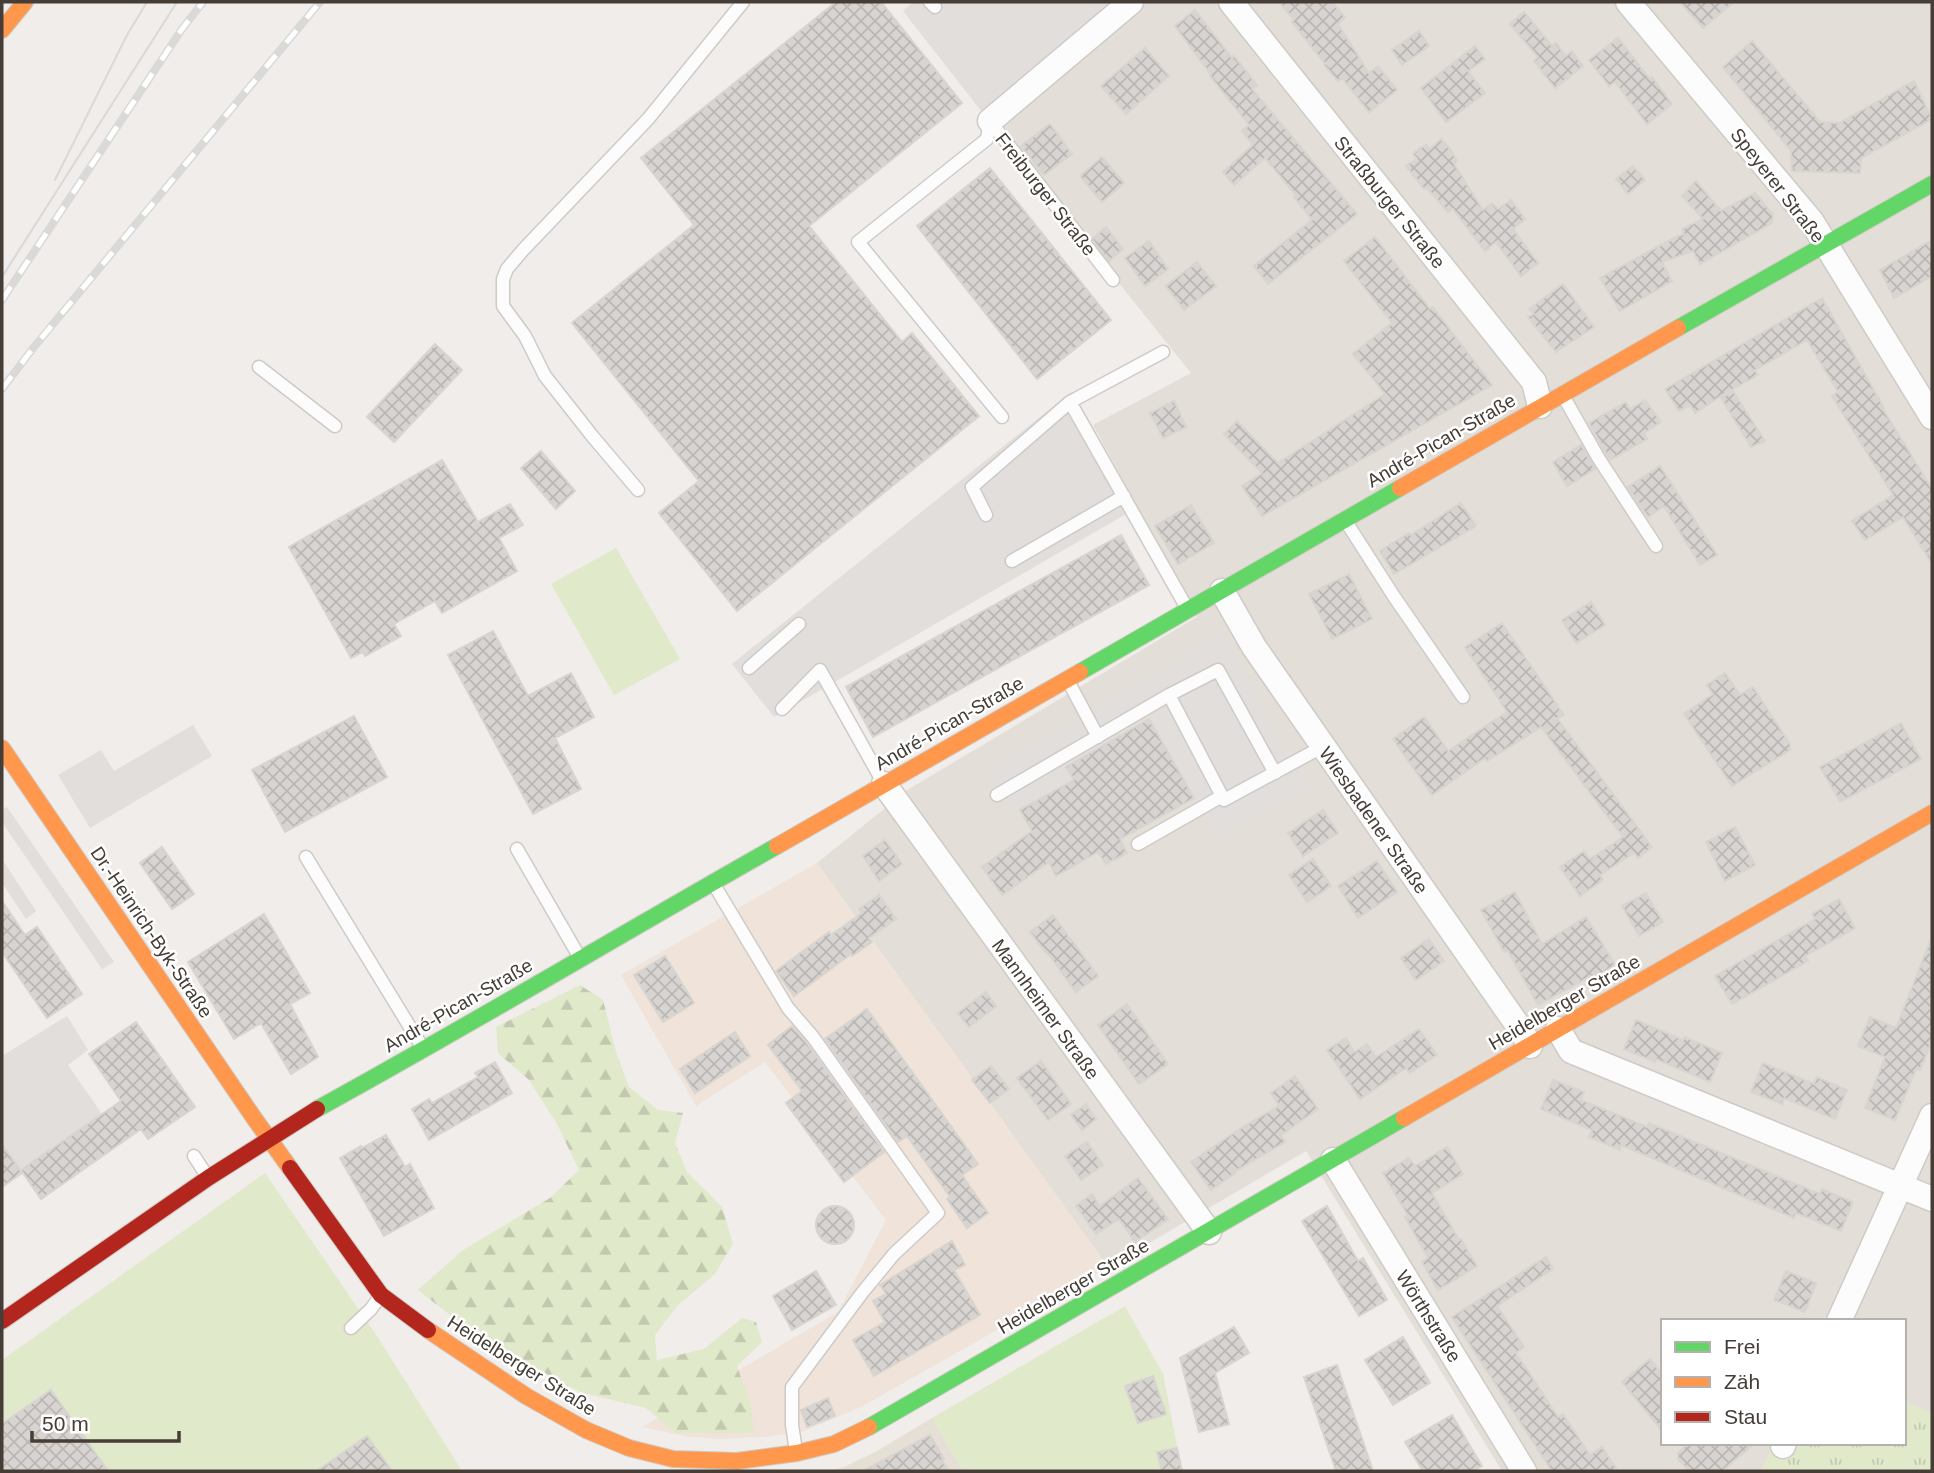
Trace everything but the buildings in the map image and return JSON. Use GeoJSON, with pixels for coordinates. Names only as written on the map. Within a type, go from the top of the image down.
{"type":"FeatureCollection","features":[{"type":"Feature","properties":{"kind":"street"},"geometry":{"type":"LineString","coordinates":[[2,30],[25,2]]}},
{"type":"Feature","properties":{"kind":"street","name":"Freiburger Straße"},"geometry":{"type":"LineString","coordinates":[[990,121],[1131,2]]}},
{"type":"Feature","properties":{"kind":"street","name":"Straßburger Straße"},"geometry":{"type":"LineString","coordinates":[[1231,2],[1534,382],[1540,407]]}},
{"type":"Feature","properties":{"kind":"street","name":"Speyerer Straße"},"geometry":{"type":"LineString","coordinates":[[1628,2],[1812,222],[1932,416]]}},
{"type":"Feature","properties":{"kind":"street","name":"André-Pican-Straße"},"geometry":{"type":"LineString","coordinates":[[2,1321],[269,1137],[1932,184]]}},
{"type":"Feature","properties":{"kind":"street","name":"Wiesbadener Straße"},"geometry":{"type":"LineString","coordinates":[[1222,591],[1254,647],[1530,1046]]}},
{"type":"Feature","properties":{"kind":"street","name":"Dr.-Heinrich-Byk-Straße"},"geometry":{"type":"LineString","coordinates":[[2,748],[269,1137]]}},
{"type":"Feature","properties":{"kind":"street","name":"Mannheimer Straße"},"geometry":{"type":"LineString","coordinates":[[884,784],[1209,1233]]}},
{"type":"Feature","properties":{"kind":"street","name":"Heidelberger Straße"},"geometry":{"type":"LineString","coordinates":[[269,1137],[381,1294],[446,1344],[526,1396],[586,1430],[671,1465],[737,1461],[797,1453],[834,1444],[876,1424],[1932,813]]}},
{"type":"Feature","properties":{"kind":"street"},"geometry":{"type":"LineString","coordinates":[[1559,1029],[1571,1051],[1932,1199]]}},
{"type":"Feature","properties":{"kind":"street"},"geometry":{"type":"LineString","coordinates":[[1840,1319],[1932,1116]]}},
{"type":"Feature","properties":{"kind":"street","name":"Wörthstraße"},"geometry":{"type":"LineString","coordinates":[[1333,1160],[1524,1471]]}},
{"type":"Feature","properties":{"kind":"lane"},"geometry":{"type":"LineString","coordinates":[[638,490],[545,376],[525,336],[503,306],[503,279],[507,269],[523,250],[648,119],[743,2]]}},
{"type":"Feature","properties":{"kind":"lane"},"geometry":{"type":"LineString","coordinates":[[990,121],[987,139],[858,242],[1002,417]]}},
{"type":"Feature","properties":{"kind":"lane","name":"Freiburger Straße"},"geometry":{"type":"LineString","coordinates":[[990,121],[1113,280]]}},
{"type":"Feature","properties":{"kind":"lane"},"geometry":{"type":"LineString","coordinates":[[986,515],[972,487],[1070,402],[1163,352]]}},
{"type":"Feature","properties":{"kind":"lane"},"geometry":{"type":"LineString","coordinates":[[259,367],[335,426]]}},
{"type":"Feature","properties":{"kind":"lane"},"geometry":{"type":"LineString","coordinates":[[1562,394],[1599,459],[1656,546]]}},
{"type":"Feature","properties":{"kind":"lane"},"geometry":{"type":"LineString","coordinates":[[1070,402],[1188,610]]}},
{"type":"Feature","properties":{"kind":"lane"},"geometry":{"type":"LineString","coordinates":[[1012,561],[1124,496]]}},
{"type":"Feature","properties":{"kind":"lane"},"geometry":{"type":"LineString","coordinates":[[1345,520],[1463,697]]}},
{"type":"Feature","properties":{"kind":"lane"},"geometry":{"type":"LineString","coordinates":[[749,668],[799,624]]}},
{"type":"Feature","properties":{"kind":"lane"},"geometry":{"type":"LineString","coordinates":[[782,709],[820,670],[884,784]]}},
{"type":"Feature","properties":{"kind":"lane"},"geometry":{"type":"LineString","coordinates":[[998,795],[1169,695],[1218,670],[1275,773]]}},
{"type":"Feature","properties":{"kind":"lane"},"geometry":{"type":"LineString","coordinates":[[1067,679],[1098,737]]}},
{"type":"Feature","properties":{"kind":"lane"},"geometry":{"type":"LineString","coordinates":[[1169,695],[1224,800],[1322,747]]}},
{"type":"Feature","properties":{"kind":"lane"},"geometry":{"type":"LineString","coordinates":[[1138,844],[1222,796]]}},
{"type":"Feature","properties":{"kind":"lane"},"geometry":{"type":"LineString","coordinates":[[517,849],[580,958]]}},
{"type":"Feature","properties":{"kind":"lane"},"geometry":{"type":"LineString","coordinates":[[306,857],[425,1050]]}},
{"type":"Feature","properties":{"kind":"lane"},"geometry":{"type":"LineString","coordinates":[[712,883],[788,1008],[813,1037],[937,1213],[894,1254],[792,1387],[792,1425],[797,1453]]}},
{"type":"Feature","properties":{"kind":"lane"},"geometry":{"type":"LineString","coordinates":[[194,1156],[208,1178]]}},
{"type":"Feature","properties":{"kind":"lane"},"geometry":{"type":"LineString","coordinates":[[351,1328],[371,1309],[381,1294]]}},
{"type":"Feature","properties":{"kind":"shaded area"},"geometry":{"type":"Polygon","coordinates":[[[913,2],[1111,2],[1115,5],[982,112],[903,11],[913,2]]]}},
{"type":"Feature","properties":{"kind":"shaded area"},"geometry":{"type":"Polygon","coordinates":[[[1111,2],[1932,2],[1932,1413],[1906,1403],[1906,1319],[1661,1319],[1661,1445],[1773,1445],[1762,1471],[1502,1471],[1306,1151],[1108,1267],[817,863],[909,789],[1197,617],[1093,425],[1191,373],[982,112],[1114,5],[1111,2]]]}},
{"type":"Feature","properties":{"kind":"shaded area"},"geometry":{"type":"Polygon","coordinates":[[[1071,392],[1133,510],[774,717],[732,664],[1071,392]]]}},
{"type":"Feature","properties":{"kind":"shaded area"},"geometry":{"type":"Polygon","coordinates":[[[1223,633],[1307,788],[1218,839],[1151,715],[1065,764],[1071,779],[1010,814],[987,772],[1223,633]]]}},
{"type":"Feature","properties":{"kind":"shaded area"},"geometry":{"type":"Polygon","coordinates":[[[193,725],[212,756],[90,828],[58,775],[101,750],[114,771],[193,725]]]}},
{"type":"Feature","properties":{"kind":"shaded area"},"geometry":{"type":"Polygon","coordinates":[[[7,807],[114,962],[102,969],[2,822],[2,810],[7,807]]]}},
{"type":"Feature","properties":{"kind":"shaded area"},"geometry":{"type":"Polygon","coordinates":[[[2,859],[36,911],[26,919],[2,883],[2,859]]]}},
{"type":"Feature","properties":{"kind":"shaded area"},"geometry":{"type":"Polygon","coordinates":[[[817,863],[1108,1267],[861,1407],[804,1431],[765,1437],[719,1439],[691,1437],[642,1427],[838,1312],[886,1220],[765,1062],[696,1106],[621,975],[817,863]]]}},
{"type":"Feature","properties":{"kind":"shaded area"},"geometry":{"type":"Polygon","coordinates":[[[67,1016],[88,1050],[68,1065],[102,1114],[20,1171],[2,1143],[2,1056],[67,1016]]]}},
{"type":"Feature","properties":{"kind":"shaded area"},"geometry":{"type":"Polygon","coordinates":[[[932,1418],[963,1471],[828,1471],[844,1467],[877,1451],[932,1418]]]}},
{"type":"Feature","properties":{"kind":"green space"},"geometry":{"type":"Polygon","coordinates":[[[616,548],[680,659],[614,695],[551,584],[616,548]]]}},
{"type":"Feature","properties":{"kind":"green space"},"geometry":{"type":"Polygon","coordinates":[[[580,985],[603,1000],[616,1052],[629,1087],[658,1110],[683,1113],[675,1143],[687,1172],[722,1207],[733,1244],[715,1274],[678,1305],[655,1335],[657,1360],[704,1349],[742,1318],[756,1322],[762,1342],[737,1366],[751,1405],[754,1433],[676,1433],[646,1408],[579,1392],[472,1332],[418,1290],[463,1250],[550,1198],[579,1170],[557,1124],[529,1080],[498,1053],[496,1027],[580,985]]]}},
{"type":"Feature","properties":{"kind":"green space"},"geometry":{"type":"Polygon","coordinates":[[[265,1173],[377,1336],[462,1471],[2,1471],[2,1360],[265,1173]]]}},
{"type":"Feature","properties":{"kind":"green space"},"geometry":{"type":"Polygon","coordinates":[[[1125,1306],[1163,1374],[1182,1471],[963,1471],[932,1418],[1125,1306]]]}},
{"type":"Feature","properties":{"kind":"green space"},"geometry":{"type":"Polygon","coordinates":[[[1906,1403],[1932,1413],[1932,1471],[1762,1471],[1773,1445],[1906,1445],[1906,1403]]]}},
{"type":"Feature","properties":{"kind":"tram line"},"geometry":{"type":"LineString","coordinates":[[55,180],[127,35],[147,2]]}},
{"type":"Feature","properties":{"kind":"tram line"},"geometry":{"type":"LineString","coordinates":[[2,277],[177,2]]}},
{"type":"Feature","properties":{"kind":"railway"},"geometry":{"type":"LineString","coordinates":[[2,300],[182,29],[203,2]]}},
{"type":"Feature","properties":{"kind":"railway"},"geometry":{"type":"LineString","coordinates":[[2,389],[320,2]]}},
{"type":"Feature","properties":{"kind":"traffic: fast"},"geometry":{"type":"LineString","coordinates":[[1678,328],[1932,184]]}},
{"type":"Feature","properties":{"kind":"traffic: fast"},"geometry":{"type":"LineString","coordinates":[[1080,672],[1400,488]]}},
{"type":"Feature","properties":{"kind":"traffic: fast"},"geometry":{"type":"LineString","coordinates":[[317,1109],[777,846]]}},
{"type":"Feature","properties":{"kind":"traffic: fast"},"geometry":{"type":"LineString","coordinates":[[869,1427],[1404,1118]]}},
{"type":"Feature","properties":{"kind":"traffic: slow"},"geometry":{"type":"LineString","coordinates":[[2,30],[25,2]]}},
{"type":"Feature","properties":{"kind":"traffic: slow"},"geometry":{"type":"LineString","coordinates":[[1400,488],[1678,328]]}},
{"type":"Feature","properties":{"kind":"traffic: slow"},"geometry":{"type":"LineString","coordinates":[[777,846],[1080,672]]}},
{"type":"Feature","properties":{"kind":"traffic: slow"},"geometry":{"type":"LineString","coordinates":[[2,748],[290,1168]]}},
{"type":"Feature","properties":{"kind":"traffic: slow"},"geometry":{"type":"LineString","coordinates":[[1404,1118],[1932,813]]}},
{"type":"Feature","properties":{"kind":"traffic: slow"},"geometry":{"type":"LineString","coordinates":[[428,1330],[526,1396],[586,1430],[629,1448],[673,1459],[737,1461],[797,1453],[834,1444],[869,1427]]}},
{"type":"Feature","properties":{"kind":"traffic: jam"},"geometry":{"type":"LineString","coordinates":[[2,1321],[208,1178],[317,1109]]}},
{"type":"Feature","properties":{"kind":"traffic: jam"},"geometry":{"type":"LineString","coordinates":[[290,1168],[381,1295],[428,1330]]}}]}
